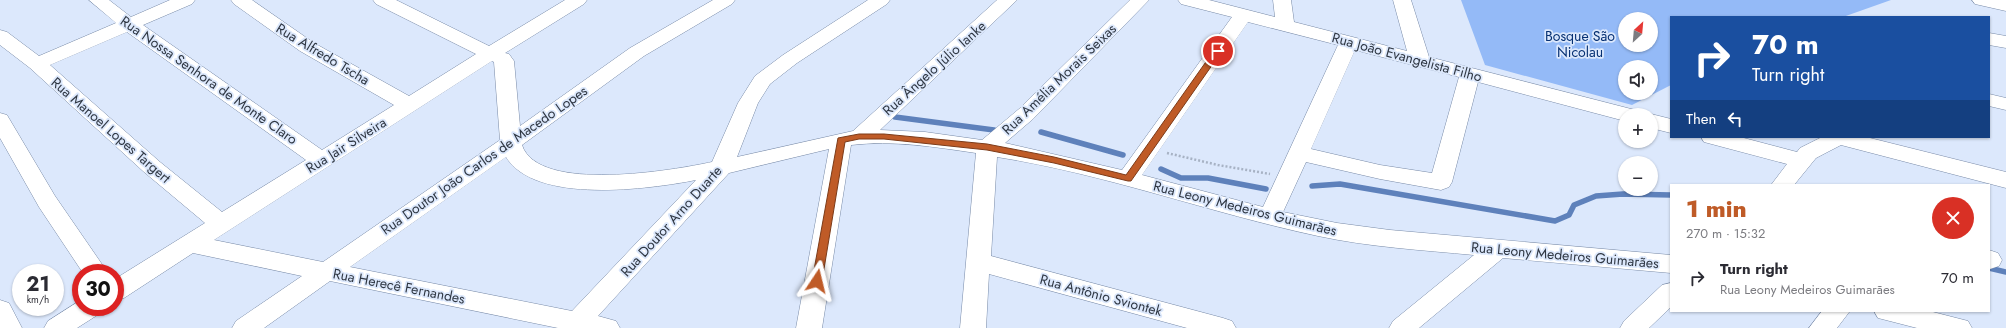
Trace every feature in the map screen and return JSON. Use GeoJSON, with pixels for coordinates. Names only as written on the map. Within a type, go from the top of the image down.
{"type":"FeatureCollection","features":[{"type":"Feature","properties":{"kind":"street","name":"Rua Nossa Senhora de Monte Claro"},"geometry":{"type":"LineString","coordinates":[[98,0],[128,24],[322,160]]}},
{"type":"Feature","properties":{"kind":"street"},"geometry":{"type":"LineString","coordinates":[[37,64],[186,0]]}},
{"type":"Feature","properties":{"kind":"street","name":"Rua Alfredo Tscha"},"geometry":{"type":"LineString","coordinates":[[240,0],[307,47],[409,105]]}},
{"type":"Feature","properties":{"kind":"street"},"geometry":{"type":"LineString","coordinates":[[382,0],[490,54]]}},
{"type":"Feature","properties":{"kind":"street","name":"Rua Jair Silveira"},"geometry":{"type":"LineString","coordinates":[[124,285],[577,0]]}},
{"type":"Feature","properties":{"kind":"street","name":"Rua Doutor João Carlos de Macedo Lopes"},"geometry":{"type":"LineString","coordinates":[[245,328],[510,143],[637,52],[726,0]]}},
{"type":"Feature","properties":{"kind":"street","name":"Rua Doutor Arno Duarte"},"geometry":{"type":"LineString","coordinates":[[575,325],[721,168],[748,103],[762,80],[790,59],[881,0]]}},
{"type":"Feature","properties":{"kind":"street","name":"Rua Ângelo Júlio Ianke"},"geometry":{"type":"LineString","coordinates":[[850,138],[1008,0]]}},
{"type":"Feature","properties":{"kind":"street","name":"Rua Amélia Morais Seixas"},"geometry":{"type":"LineString","coordinates":[[987,147],[1026,114],[1140,0]]}},
{"type":"Feature","properties":{"kind":"street","name":"Rua João Evangelista Filho"},"geometry":{"type":"LineString","coordinates":[[1186,0],[1618,112]]}},
{"type":"Feature","properties":{"kind":"street"},"geometry":{"type":"LineString","coordinates":[[1282,0],[1285,26]]}},
{"type":"Feature","properties":{"kind":"street"},"geometry":{"type":"LineString","coordinates":[[1402,0],[1420,61]]}},
{"type":"Feature","properties":{"kind":"street"},"geometry":{"type":"LineString","coordinates":[[1982,0],[2006,5]]}},
{"type":"Feature","properties":{"kind":"street"},"geometry":{"type":"LineString","coordinates":[[1128,178],[1243,15]]}},
{"type":"Feature","properties":{"kind":"street","name":"Rua Manoel Lopes Targert"},"geometry":{"type":"LineString","coordinates":[[0,36],[37,64],[152,167],[221,224]]}},
{"type":"Feature","properties":{"kind":"street"},"geometry":{"type":"LineString","coordinates":[[1990,38],[2006,42]]}},
{"type":"Feature","properties":{"kind":"street"},"geometry":{"type":"LineString","coordinates":[[1270,216],[1349,42]]}},
{"type":"Feature","properties":{"kind":"street","name":"Rua Leony Medeiros Guimarães"},"geometry":{"type":"LineString","coordinates":[[490,54],[498,56],[504,61],[510,143],[513,153],[518,161],[533,170],[562,179],[580,182],[644,180],[721,168],[850,138],[915,138],[987,147],[1054,160],[1270,216],[1347,233],[1497,249],[1670,264]]}},
{"type":"Feature","properties":{"kind":"street"},"geometry":{"type":"LineString","coordinates":[[1299,153],[1380,172],[1441,182],[1470,74]]}},
{"type":"Feature","properties":{"kind":"street"},"geometry":{"type":"LineString","coordinates":[[1990,100],[2006,104]]}},
{"type":"Feature","properties":{"kind":"street"},"geometry":{"type":"LineString","coordinates":[[0,120],[47,201],[90,264]]}},
{"type":"Feature","properties":{"kind":"street"},"geometry":{"type":"LineString","coordinates":[[1658,123],[1670,126]]}},
{"type":"Feature","properties":{"kind":"street"},"geometry":{"type":"LineString","coordinates":[[809,328],[850,138]]}},
{"type":"Feature","properties":{"kind":"street"},"geometry":{"type":"LineString","coordinates":[[1716,138],[1802,160]]}},
{"type":"Feature","properties":{"kind":"street"},"geometry":{"type":"LineString","coordinates":[[1783,184],[1802,160],[1815,149],[1837,138]]}},
{"type":"Feature","properties":{"kind":"street"},"geometry":{"type":"LineString","coordinates":[[1843,138],[2006,180]]}},
{"type":"Feature","properties":{"kind":"street"},"geometry":{"type":"LineString","coordinates":[[973,328],[987,147]]}},
{"type":"Feature","properties":{"kind":"street","name":"Rua Herecê Fernandes"},"geometry":{"type":"LineString","coordinates":[[190,244],[327,271],[575,325],[607,328]]}},
{"type":"Feature","properties":{"kind":"street"},"geometry":{"type":"LineString","coordinates":[[1402,328],[1497,249]]}},
{"type":"Feature","properties":{"kind":"street","name":"Rua Antônio Sviontek"},"geometry":{"type":"LineString","coordinates":[[979,262],[1223,328]]}},
{"type":"Feature","properties":{"kind":"street"},"geometry":{"type":"LineString","coordinates":[[1633,328],[1670,293]]}},
{"type":"Feature","properties":{"kind":"street"},"geometry":{"type":"LineString","coordinates":[[0,310],[9,328]]}},
{"type":"Feature","properties":{"kind":"street"},"geometry":{"type":"LineString","coordinates":[[1822,328],[1836,312]]}},
{"type":"Feature","properties":{"kind":"street"},"geometry":{"type":"LineString","coordinates":[[1891,312],[1959,328]]}},
{"type":"Feature","properties":{"kind":"street"},"geometry":{"type":"LineString","coordinates":[[57,328],[76,316]]}},
{"type":"Feature","properties":{"kind":"path"},"geometry":{"type":"LineString","coordinates":[[1150,147],[1218,165],[1288,177]]}},
{"type":"Feature","properties":{"kind":"green space","name":"Bosque São Nicolau"},"geometry":{"type":"Polygon","coordinates":[[[1461,0],[1891,0],[1846,16],[1670,16],[1670,86],[1658,92],[1658,60],[1618,60],[1618,100],[1642,100],[1632,105],[1485,65],[1461,0]]]}},
{"type":"Feature","properties":{"kind":"waterway"},"geometry":{"type":"LineString","coordinates":[[895,117],[994,130]]}},
{"type":"Feature","properties":{"kind":"waterway"},"geometry":{"type":"LineString","coordinates":[[1041,132],[1123,155]]}},
{"type":"Feature","properties":{"kind":"waterway"},"geometry":{"type":"LineString","coordinates":[[1161,169],[1181,178],[1208,178],[1266,189]]}},
{"type":"Feature","properties":{"kind":"waterway"},"geometry":{"type":"LineString","coordinates":[[1312,186],[1340,184],[1555,221],[1569,215],[1574,205],[1596,196],[1623,194],[1670,195]]}},
{"type":"Feature","properties":{"kind":"waterway"},"geometry":{"type":"LineString","coordinates":[[1990,268],[2006,272]]}},
{"type":"Feature","properties":{"kind":"route"},"geometry":{"type":"LineString","coordinates":[[817,281],[841,140],[859,137],[884,136],[945,141],[1023,153],[1128,178],[1218,51]]}}]}
